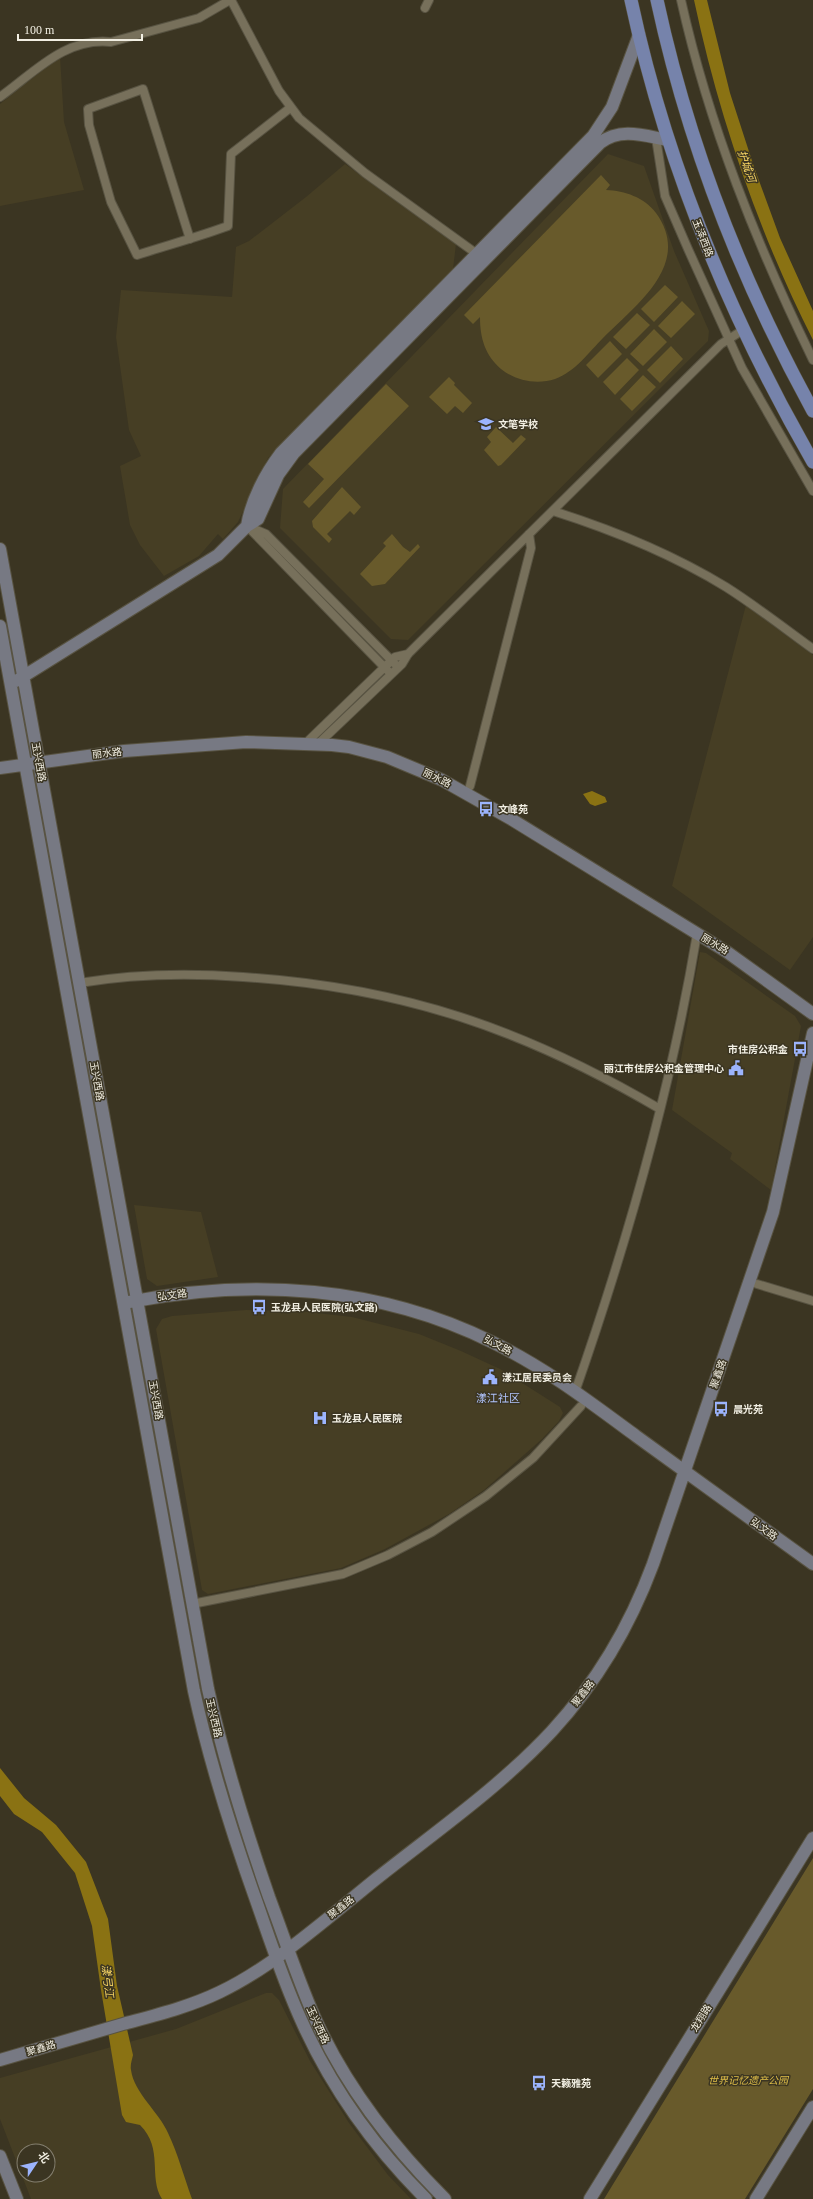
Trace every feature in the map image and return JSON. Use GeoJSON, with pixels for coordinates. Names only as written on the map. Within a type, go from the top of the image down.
{"type":"FeatureCollection","features":[{"type":"Feature","properties":{"kind":"main road","name":"玉泽西路"},"geometry":{"type":"LineString","coordinates":[[631,0],[662,139],[742,330],[775,395],[813,462]]}},
{"type":"Feature","properties":{"kind":"main road"},"geometry":{"type":"LineString","coordinates":[[657,0],[680,93],[716,201],[760,307],[813,411]]}},
{"type":"Feature","properties":{"kind":"main road"},"geometry":{"type":"LineString","coordinates":[[247,526],[249,516],[264,480],[281,453],[597,131],[612,107],[639,35]]}},
{"type":"Feature","properties":{"kind":"main road"},"geometry":{"type":"LineString","coordinates":[[10,684],[218,555],[247,526],[258,519],[278,474],[294,453],[600,143],[614,135],[625,133],[662,139]]}},
{"type":"Feature","properties":{"kind":"main road","name":"玉兴西路"},"geometry":{"type":"LineString","coordinates":[[0,549],[192,1604],[208,1689],[225,1761],[246,1832],[314,2017],[349,2082],[388,2138],[445,2199]]}},
{"type":"Feature","properties":{"kind":"main road","name":"玉兴西路"},"geometry":{"type":"LineString","coordinates":[[0,626],[202,1728],[234,1837],[277,1960],[304,2028],[337,2089],[369,2136],[426,2199]]}},
{"type":"Feature","properties":{"kind":"main road","name":"丽水路"},"geometry":{"type":"LineString","coordinates":[[0,760],[24,760],[221,743],[350,739],[397,752],[427,764],[470,786],[732,945],[813,1004]]}},
{"type":"Feature","properties":{"kind":"main road","name":"丽水路"},"geometry":{"type":"LineString","coordinates":[[316,740],[368,752],[406,764],[442,780],[511,819],[727,952],[813,1014]]}},
{"type":"Feature","properties":{"kind":"main road","name":"丽水路"},"geometry":{"type":"LineString","coordinates":[[0,768],[24,760]]}},
{"type":"Feature","properties":{"kind":"main road","name":"聚鑫路"},"geometry":{"type":"LineString","coordinates":[[687,1478],[773,1212],[813,1033]]}},
{"type":"Feature","properties":{"kind":"main road","name":"聚鑫路"},"geometry":{"type":"LineString","coordinates":[[0,2060],[209,2006],[243,1989],[509,1772],[568,1713],[608,1658],[631,1618],[687,1478],[757,1284],[780,1214],[813,1071]]}},
{"type":"Feature","properties":{"kind":"main road","name":"弘文路"},"geometry":{"type":"LineString","coordinates":[[138,1305],[191,1292],[246,1289],[301,1290],[363,1298],[425,1314],[470,1331],[528,1361],[575,1392],[813,1574]]}},
{"type":"Feature","properties":{"kind":"main road","name":"弘文路"},"geometry":{"type":"LineString","coordinates":[[125,1307],[192,1300],[253,1297],[327,1301],[377,1309],[445,1330],[488,1348],[530,1371],[813,1564]]}},
{"type":"Feature","properties":{"kind":"main road","name":"龙翔路"},"geometry":{"type":"LineString","coordinates":[[590,2199],[813,1838]]}},
{"type":"Feature","properties":{"kind":"main road","name":"聚鑫路"},"geometry":{"type":"LineString","coordinates":[[0,2068],[100,2035]]}},
{"type":"Feature","properties":{"kind":"main road"},"geometry":{"type":"LineString","coordinates":[[756,2199],[813,2107]]}},
{"type":"Feature","properties":{"kind":"main road"},"geometry":{"type":"LineString","coordinates":[[0,2156],[17,2199]]}},
{"type":"Feature","properties":{"kind":"street"},"geometry":{"type":"LineString","coordinates":[[0,97],[54,55],[66,49],[98,41],[111,42],[200,18],[231,0],[274,83],[290,108],[309,128],[366,173],[477,254]]}},
{"type":"Feature","properties":{"kind":"street"},"geometry":{"type":"LineString","coordinates":[[425,8],[429,0]]}},
{"type":"Feature","properties":{"kind":"street"},"geometry":{"type":"LineString","coordinates":[[682,0],[704,93],[731,171],[762,248],[813,360]]}},
{"type":"Feature","properties":{"kind":"street"},"geometry":{"type":"LineString","coordinates":[[190,239],[143,89],[88,108],[88,125],[111,202],[137,255],[184,239],[190,239],[228,226],[231,154],[290,108]]}},
{"type":"Feature","properties":{"kind":"street"},"geometry":{"type":"LineString","coordinates":[[662,139],[665,196],[728,338],[756,394],[813,491]]}},
{"type":"Feature","properties":{"kind":"street"},"geometry":{"type":"LineString","coordinates":[[316,740],[391,674],[408,654],[728,338],[742,330]]}},
{"type":"Feature","properties":{"kind":"street"},"geometry":{"type":"LineString","coordinates":[[553,511],[610,531],[687,565],[749,602],[813,649]]}},
{"type":"Feature","properties":{"kind":"street"},"geometry":{"type":"LineString","coordinates":[[247,526],[266,534],[398,667]]}},
{"type":"Feature","properties":{"kind":"street"},"geometry":{"type":"LineString","coordinates":[[247,526],[391,674]]}},
{"type":"Feature","properties":{"kind":"street"},"geometry":{"type":"LineString","coordinates":[[470,786],[531,548],[530,534]]}},
{"type":"Feature","properties":{"kind":"street"},"geometry":{"type":"LineString","coordinates":[[316,740],[395,657],[408,654]]}},
{"type":"Feature","properties":{"kind":"street"},"geometry":{"type":"LineString","coordinates":[[575,1392],[612,1280],[660,1109],[684,1007],[697,934]]}},
{"type":"Feature","properties":{"kind":"street"},"geometry":{"type":"LineString","coordinates":[[79,983],[128,977],[230,976],[302,982],[401,999],[461,1016],[539,1046],[611,1081],[660,1109]]}},
{"type":"Feature","properties":{"kind":"street"},"geometry":{"type":"LineString","coordinates":[[757,1284],[813,1301]]}},
{"type":"Feature","properties":{"kind":"street"},"geometry":{"type":"LineString","coordinates":[[192,1604],[343,1574],[388,1555],[453,1519],[492,1492],[538,1453],[581,1406]]}},
{"type":"Feature","properties":{"kind":"shaded area"},"geometry":{"type":"Polygon","coordinates":[[[60,56],[64,122],[84,190],[0,206],[0,104],[60,56]]]}},
{"type":"Feature","properties":{"kind":"shaded area","name":"文笔学校"},"geometry":{"type":"Polygon","coordinates":[[[608,154],[644,166],[674,251],[709,331],[708,341],[408,640],[391,639],[280,528],[283,489],[608,154]]]}},
{"type":"Feature","properties":{"kind":"shaded area"},"geometry":{"type":"Polygon","coordinates":[[[345,164],[456,244],[453,269],[268,458],[238,522],[223,539],[218,534],[199,556],[164,576],[140,545],[130,525],[120,466],[141,456],[129,430],[116,337],[121,290],[232,297],[236,247],[249,241],[306,197],[345,164]]]}},
{"type":"Feature","properties":{"kind":"shaded area"},"geometry":{"type":"Polygon","coordinates":[[[746,605],[813,655],[813,937],[790,970],[672,886],[746,605]]]}},
{"type":"Feature","properties":{"kind":"shaded area","name":"丽江市住房公积金管理中心"},"geometry":{"type":"Polygon","coordinates":[[[700,952],[706,953],[795,1016],[801,1026],[771,1190],[730,1159],[732,1153],[672,1110],[700,952]]]}},
{"type":"Feature","properties":{"kind":"shaded area"},"geometry":{"type":"Polygon","coordinates":[[[134,1205],[201,1212],[218,1277],[157,1286],[147,1279],[134,1205]]]}},
{"type":"Feature","properties":{"kind":"shaded area","name":"玉龙县人民医院"},"geometry":{"type":"Polygon","coordinates":[[[246,1310],[299,1311],[352,1317],[419,1334],[500,1369],[560,1407],[563,1413],[559,1421],[542,1439],[484,1490],[449,1514],[385,1549],[341,1568],[208,1594],[202,1590],[156,1329],[162,1319],[172,1316],[246,1310]]]}},
{"type":"Feature","properties":{"kind":"shaded area"},"geometry":{"type":"Polygon","coordinates":[[[266,1993],[272,1993],[279,2000],[310,2061],[349,2123],[388,2175],[411,2199],[31,2199],[25,2183],[56,2183],[56,2143],[16,2143],[16,2160],[0,2119],[0,2078],[176,2029],[266,1993]]]}},
{"type":"Feature","properties":{"kind":"green space"},"geometry":{"type":"Polygon","coordinates":[[[601,175],[610,185],[606,190],[627,193],[634,196],[646,203],[656,213],[666,232],[668,249],[664,266],[656,282],[644,297],[569,372],[555,379],[541,382],[520,379],[501,369],[487,352],[482,339],[480,317],[473,324],[464,315],[601,175]]]}},
{"type":"Feature","properties":{"kind":"green space"},"geometry":{"type":"Polygon","coordinates":[[[665,285],[678,297],[654,322],[641,309],[665,285]]]}},
{"type":"Feature","properties":{"kind":"green space"},"geometry":{"type":"Polygon","coordinates":[[[682,301],[695,314],[671,338],[658,326],[682,301]]]}},
{"type":"Feature","properties":{"kind":"green space"},"geometry":{"type":"Polygon","coordinates":[[[637,313],[650,325],[626,349],[613,337],[637,313]]]}},
{"type":"Feature","properties":{"kind":"green space"},"geometry":{"type":"Polygon","coordinates":[[[654,329],[667,342],[643,366],[630,354],[654,329]]]}},
{"type":"Feature","properties":{"kind":"green space"},"geometry":{"type":"Polygon","coordinates":[[[610,341],[622,354],[598,378],[586,365],[610,341]]]}},
{"type":"Feature","properties":{"kind":"green space"},"geometry":{"type":"Polygon","coordinates":[[[671,346],[683,359],[660,383],[647,370],[671,346]]]}},
{"type":"Feature","properties":{"kind":"green space"},"geometry":{"type":"Polygon","coordinates":[[[627,358],[639,370],[615,395],[603,382],[627,358]]]}},
{"type":"Feature","properties":{"kind":"green space"},"geometry":{"type":"Polygon","coordinates":[[[643,375],[656,387],[632,411],[620,399],[643,375]]]}},
{"type":"Feature","properties":{"kind":"green space"},"geometry":{"type":"Polygon","coordinates":[[[449,377],[455,383],[454,385],[472,403],[463,413],[455,406],[447,414],[429,397],[449,377]]]}},
{"type":"Feature","properties":{"kind":"green space"},"geometry":{"type":"Polygon","coordinates":[[[386,384],[409,406],[309,508],[303,502],[324,479],[308,464],[386,384]]]}},
{"type":"Feature","properties":{"kind":"green space"},"geometry":{"type":"Polygon","coordinates":[[[496,427],[513,443],[521,435],[526,439],[501,465],[498,466],[484,450],[491,442],[487,437],[496,427]]]}},
{"type":"Feature","properties":{"kind":"green space"},"geometry":{"type":"Polygon","coordinates":[[[342,487],[361,507],[354,515],[350,511],[327,534],[332,539],[329,543],[313,527],[312,521],[342,487]]]}},
{"type":"Feature","properties":{"kind":"green space"},"geometry":{"type":"Polygon","coordinates":[[[392,534],[403,547],[410,552],[418,544],[420,547],[385,584],[372,586],[360,574],[386,546],[383,543],[392,534]]]}},
{"type":"Feature","properties":{"kind":"green space","name":"世界记忆遗产公园"},"geometry":{"type":"Polygon","coordinates":[[[813,1858],[813,2089],[745,2199],[604,2199],[813,1858]]]}},
{"type":"Feature","properties":{"kind":"water","name":"护城河"},"geometry":{"type":"Polygon","coordinates":[[[694,0],[707,0],[730,93],[754,167],[780,238],[813,311],[813,340],[793,300],[758,217],[728,131],[704,44],[694,0]]]}},
{"type":"Feature","properties":{"kind":"water"},"geometry":{"type":"Polygon","coordinates":[[[592,791],[605,797],[607,802],[595,806],[590,804],[583,794],[592,791]]]}},
{"type":"Feature","properties":{"kind":"water","name":"漾弓江"},"geometry":{"type":"Polygon","coordinates":[[[0,1768],[24,1798],[56,1825],[86,1862],[108,1919],[117,1986],[133,2055],[131,2070],[133,2078],[142,2095],[164,2125],[172,2141],[192,2199],[162,2199],[156,2182],[152,2144],[140,2125],[126,2122],[122,2115],[92,1926],[75,1873],[42,1832],[14,1814],[0,1796],[0,1768]]]}},
{"type":"Feature","properties":{"kind":"place","name":"文笔学校"},"geometry":{"type":"Point","coordinates":[486,424]}},
{"type":"Feature","properties":{"kind":"place","name":"文峰苑"},"geometry":{"type":"Point","coordinates":[486,809]}},
{"type":"Feature","properties":{"kind":"place","name":"市住房公积金"},"geometry":{"type":"Point","coordinates":[800,1049]}},
{"type":"Feature","properties":{"kind":"place","name":"丽江市住房公积金管理中心"},"geometry":{"type":"Point","coordinates":[736,1068]}},
{"type":"Feature","properties":{"kind":"place","name":"玉龙县人民医院(弘文路)"},"geometry":{"type":"Point","coordinates":[259,1307]}},
{"type":"Feature","properties":{"kind":"place","name":"漾江居民委员会"},"geometry":{"type":"Point","coordinates":[490,1377]}},
{"type":"Feature","properties":{"kind":"place","name":"晨光苑"},"geometry":{"type":"Point","coordinates":[721,1409]}},
{"type":"Feature","properties":{"kind":"place","name":"玉龙县人民医院"},"geometry":{"type":"Point","coordinates":[320,1418]}},
{"type":"Feature","properties":{"kind":"place","name":"天籁雅苑"},"geometry":{"type":"Point","coordinates":[539,2083]}},
{"type":"Feature","properties":{"kind":"district","name":"漾江社区"},"geometry":{"type":"Point","coordinates":[498,1398]}}]}
